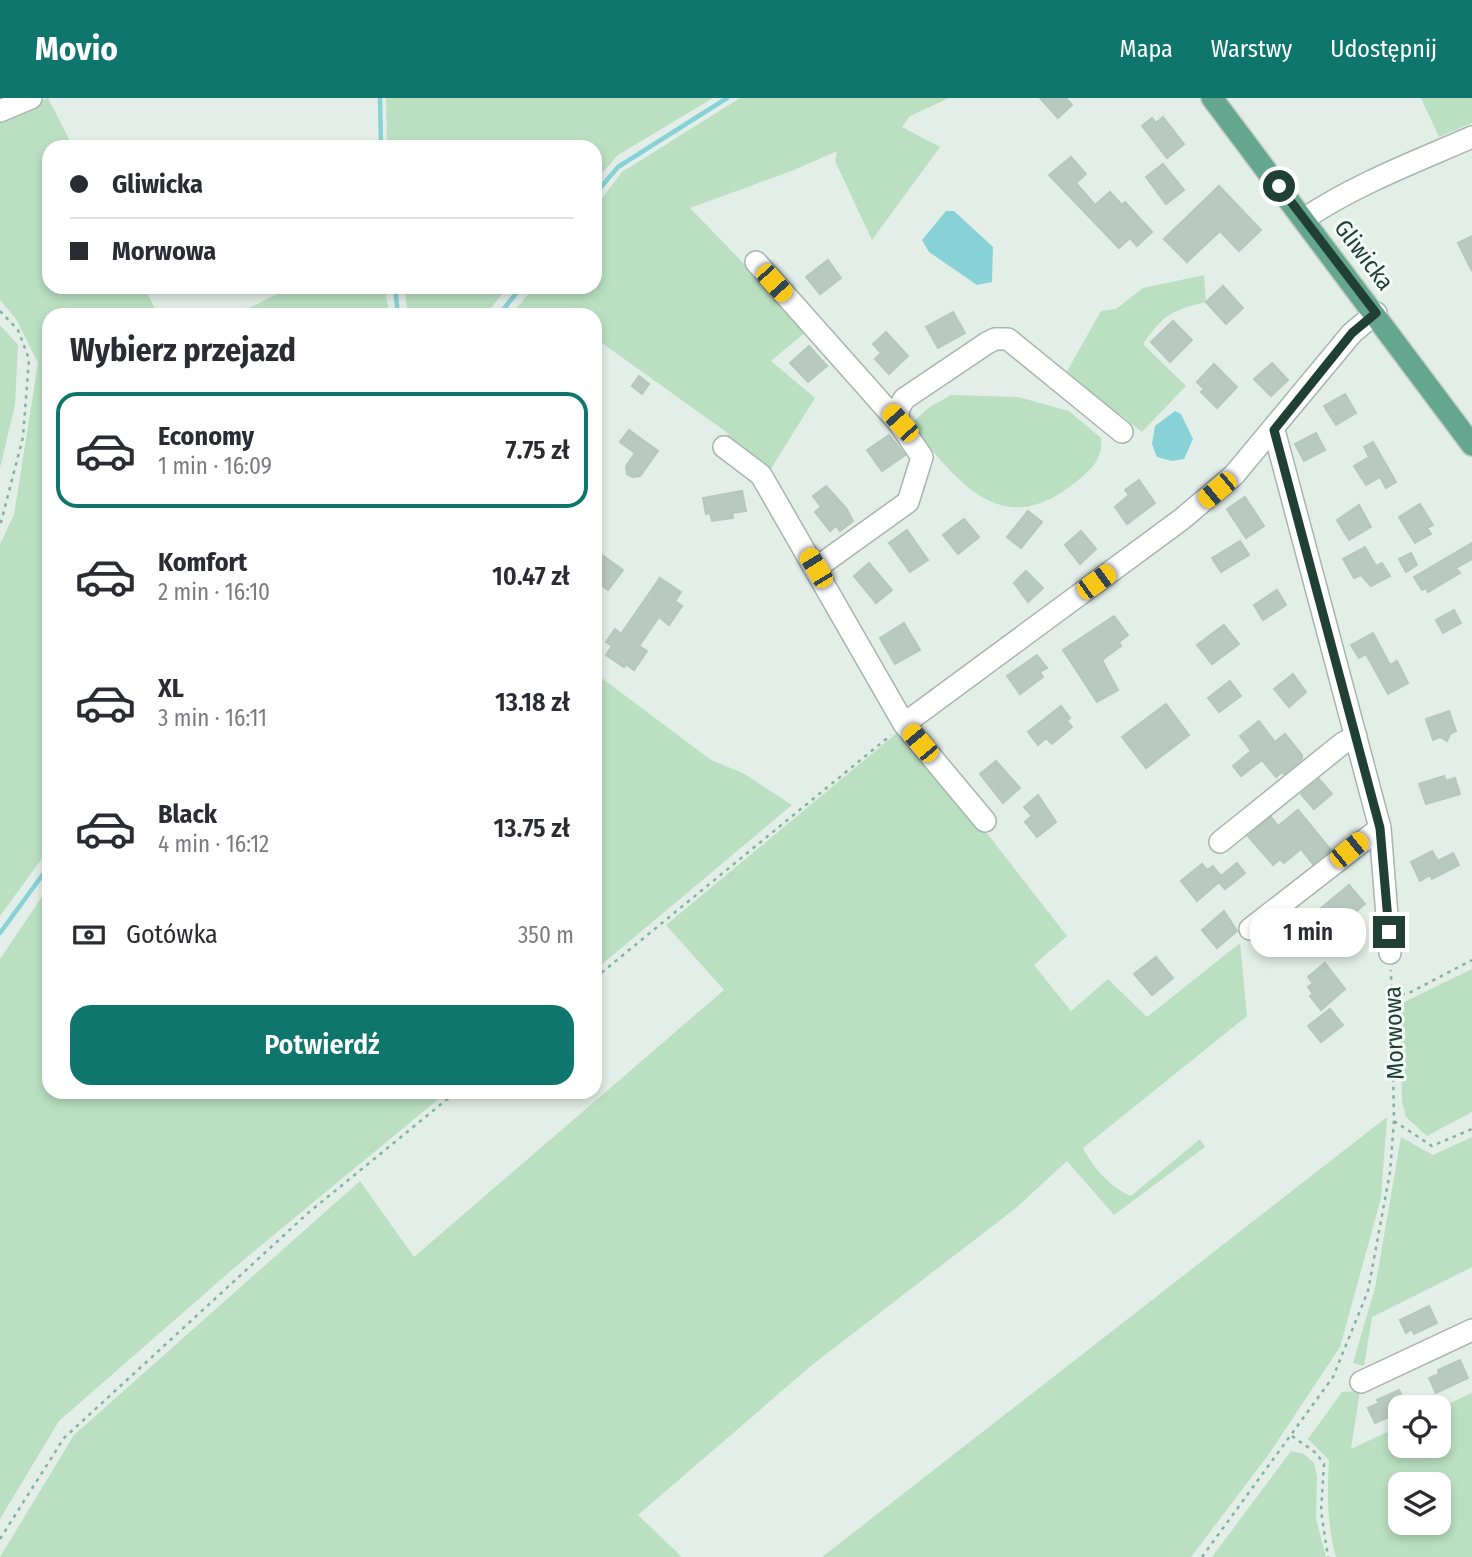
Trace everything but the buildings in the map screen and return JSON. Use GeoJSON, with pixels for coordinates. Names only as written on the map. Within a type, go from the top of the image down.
{"type":"FeatureCollection","features":[{"type":"Feature","properties":{"kind":"main road","name":"Gliwicka"},"geometry":{"type":"LineString","coordinates":[[1212,98],[1376,313],[1472,445]]}},
{"type":"Feature","properties":{"kind":"street"},"geometry":{"type":"LineString","coordinates":[[0,111],[31,98]]}},
{"type":"Feature","properties":{"kind":"street"},"geometry":{"type":"LineString","coordinates":[[1304,219],[1326,204],[1385,175],[1472,137]]}},
{"type":"Feature","properties":{"kind":"street"},"geometry":{"type":"LineString","coordinates":[[756,262],[900,423],[922,457],[908,502],[816,568]]}},
{"type":"Feature","properties":{"kind":"street"},"geometry":{"type":"LineString","coordinates":[[904,724],[1182,519],[1234,475],[1352,333],[1376,313]]}},
{"type":"Feature","properties":{"kind":"street"},"geometry":{"type":"LineString","coordinates":[[900,423],[898,410],[904,399],[987,343],[995,339],[1008,339],[1122,432]]}},
{"type":"Feature","properties":{"kind":"street","name":"Morwowa"},"geometry":{"type":"LineString","coordinates":[[1274,430],[1380,828],[1390,953]]}},
{"type":"Feature","properties":{"kind":"street"},"geometry":{"type":"LineString","coordinates":[[723,447],[761,475],[904,724],[985,821]]}},
{"type":"Feature","properties":{"kind":"street"},"geometry":{"type":"LineString","coordinates":[[1220,842],[1343,743],[1356,736]]}},
{"type":"Feature","properties":{"kind":"street"},"geometry":{"type":"LineString","coordinates":[[1250,929],[1380,828]]}},
{"type":"Feature","properties":{"kind":"street"},"geometry":{"type":"LineString","coordinates":[[1361,1382],[1472,1330]]}},
{"type":"Feature","properties":{"kind":"path"},"geometry":{"type":"LineString","coordinates":[[0,311],[18,330],[29,359],[23,437],[0,526]]}},
{"type":"Feature","properties":{"kind":"path"},"geometry":{"type":"LineString","coordinates":[[602,972],[904,724]]}},
{"type":"Feature","properties":{"kind":"path","name":"Morwowa"},"geometry":{"type":"LineString","coordinates":[[1202,1557],[1292,1436],[1339,1367],[1368,1291],[1390,1172],[1394,1121],[1390,953]]}},
{"type":"Feature","properties":{"kind":"path"},"geometry":{"type":"LineString","coordinates":[[1393,996],[1409,993],[1472,960]]}},
{"type":"Feature","properties":{"kind":"path"},"geometry":{"type":"LineString","coordinates":[[0,1539],[64,1438],[308,1213],[447,1099]]}},
{"type":"Feature","properties":{"kind":"path"},"geometry":{"type":"LineString","coordinates":[[1394,1121],[1432,1146],[1472,1129]]}},
{"type":"Feature","properties":{"kind":"path"},"geometry":{"type":"LineString","coordinates":[[1292,1436],[1316,1453],[1324,1464],[1321,1511],[1328,1557]]}},
{"type":"Feature","properties":{"kind":"green space"},"geometry":{"type":"Polygon","coordinates":[[[48,98],[69,140],[42,140],[42,294],[148,294],[154,308],[42,308],[42,859],[0,916],[0,544],[14,515],[38,363],[16,319],[0,300],[0,119],[48,98]]]}},
{"type":"Feature","properties":{"kind":"green space"},"geometry":{"type":"Polygon","coordinates":[[[386,98],[713,98],[618,155],[602,173],[602,140],[387,140],[386,98]]]}},
{"type":"Feature","properties":{"kind":"green space"},"geometry":{"type":"Polygon","coordinates":[[[740,98],[949,98],[910,116],[902,127],[940,147],[872,240],[835,161],[837,151],[794,170],[690,208],[808,330],[771,361],[815,398],[767,475],[724,440],[729,434],[602,343],[602,308],[517,308],[528,294],[602,294],[602,198],[622,172],[740,98]]]}},
{"type":"Feature","properties":{"kind":"green space"},"geometry":{"type":"Polygon","coordinates":[[[1421,98],[1472,98],[1472,123],[1439,137],[1421,98]]]}},
{"type":"Feature","properties":{"kind":"green space"},"geometry":{"type":"Polygon","coordinates":[[[1204,275],[1206,302],[1169,315],[1156,326],[1143,344],[1186,386],[1142,432],[1066,373],[1101,311],[1116,309],[1143,288],[1204,275]]]}},
{"type":"Feature","properties":{"kind":"green space"},"geometry":{"type":"Polygon","coordinates":[[[277,294],[386,294],[388,308],[249,308],[277,294]]]}},
{"type":"Feature","properties":{"kind":"green space"},"geometry":{"type":"Polygon","coordinates":[[[405,294],[502,294],[491,308],[407,308],[405,294]]]}},
{"type":"Feature","properties":{"kind":"green space"},"geometry":{"type":"Polygon","coordinates":[[[0,325],[18,345],[15,405],[0,468],[0,325]]]}},
{"type":"Feature","properties":{"kind":"green space"},"geometry":{"type":"Polygon","coordinates":[[[951,395],[1018,397],[1069,411],[1101,438],[1098,458],[1076,482],[1049,500],[1024,507],[1002,505],[982,497],[945,465],[910,425],[928,408],[951,395]]]}},
{"type":"Feature","properties":{"kind":"green space"},"geometry":{"type":"Polygon","coordinates":[[[602,678],[711,760],[743,773],[792,805],[602,964],[602,678]]]}},
{"type":"Feature","properties":{"kind":"green space"},"geometry":{"type":"Polygon","coordinates":[[[898,732],[986,832],[1067,936],[1034,965],[1071,1011],[1108,979],[1147,1017],[1240,943],[1247,1016],[1083,1148],[1103,1176],[1116,1188],[1131,1196],[1200,1139],[1205,1147],[1114,1215],[1067,1161],[1016,1208],[812,1365],[638,1515],[682,1557],[0,1557],[74,1435],[360,1181],[414,1257],[597,1099],[602,1099],[602,1095],[724,990],[666,925],[898,732]]]}},
{"type":"Feature","properties":{"kind":"green space"},"geometry":{"type":"Polygon","coordinates":[[[42,896],[42,1099],[439,1099],[241,1262],[59,1421],[0,1519],[0,959],[42,896]]]}},
{"type":"Feature","properties":{"kind":"green space"},"geometry":{"type":"Polygon","coordinates":[[[1472,969],[1472,1112],[1427,1136],[1406,1117],[1402,1102],[1400,1004],[1472,969]]]}},
{"type":"Feature","properties":{"kind":"green space"},"geometry":{"type":"Polygon","coordinates":[[[1387,1117],[1381,1198],[1340,1347],[1269,1454],[1191,1557],[822,1557],[1387,1117]]]}},
{"type":"Feature","properties":{"kind":"green space"},"geometry":{"type":"Polygon","coordinates":[[[1401,1137],[1433,1155],[1472,1137],[1472,1267],[1372,1317],[1364,1366],[1353,1363],[1375,1288],[1401,1137]]]}},
{"type":"Feature","properties":{"kind":"green space"},"geometry":{"type":"Polygon","coordinates":[[[1360,1391],[1351,1449],[1388,1432],[1388,1458],[1451,1458],[1451,1403],[1472,1393],[1472,1557],[1336,1557],[1328,1509],[1329,1460],[1308,1439],[1342,1392],[1360,1391]]]}},
{"type":"Feature","properties":{"kind":"green space"},"geometry":{"type":"Polygon","coordinates":[[[1291,1451],[1304,1454],[1314,1463],[1317,1476],[1316,1519],[1326,1557],[1212,1557],[1291,1451]]]}},
{"type":"Feature","properties":{"kind":"water"},"geometry":{"type":"Polygon","coordinates":[[[946,211],[954,211],[993,247],[992,282],[977,285],[929,252],[922,240],[946,211]]]}},
{"type":"Feature","properties":{"kind":"water"},"geometry":{"type":"Polygon","coordinates":[[[1175,411],[1181,414],[1193,439],[1184,459],[1172,461],[1157,457],[1152,444],[1155,426],[1175,411]]]}},
{"type":"Feature","properties":{"kind":"waterway"},"geometry":{"type":"LineString","coordinates":[[380,98],[381,140]]}},
{"type":"Feature","properties":{"kind":"waterway"},"geometry":{"type":"LineString","coordinates":[[602,186],[618,167],[727,98]]}},
{"type":"Feature","properties":{"kind":"waterway"},"geometry":{"type":"LineString","coordinates":[[396,294],[397,308]]}},
{"type":"Feature","properties":{"kind":"waterway"},"geometry":{"type":"LineString","coordinates":[[504,308],[516,294]]}},
{"type":"Feature","properties":{"kind":"waterway"},"geometry":{"type":"LineString","coordinates":[[0,933],[42,876]]}},
{"type":"Feature","properties":{"kind":"route"},"geometry":{"type":"LineString","coordinates":[[1279,186],[1376,313],[1352,333],[1274,430],[1380,828],[1389,932]]}}]}
